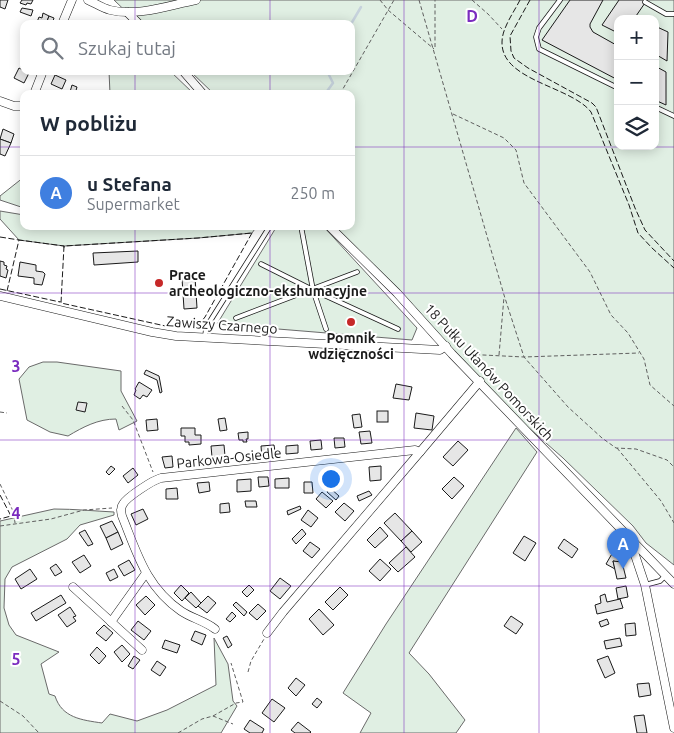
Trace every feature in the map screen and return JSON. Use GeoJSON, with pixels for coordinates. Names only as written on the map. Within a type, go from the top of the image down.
{"type":"FeatureCollection","features":[{"type":"Feature","properties":{"kind":"street"},"geometry":{"type":"LineString","coordinates":[[64,20],[72,0]]}},
{"type":"Feature","properties":{"kind":"street"},"geometry":{"type":"LineString","coordinates":[[88,0],[110,10],[128,12],[196,0]]}},
{"type":"Feature","properties":{"kind":"street"},"geometry":{"type":"LineString","coordinates":[[128,12],[136,20]]}},
{"type":"Feature","properties":{"kind":"street"},"geometry":{"type":"LineString","coordinates":[[36,90],[41,75]]}},
{"type":"Feature","properties":{"kind":"street"},"geometry":{"type":"LineString","coordinates":[[186,75],[200,90]]}},
{"type":"Feature","properties":{"kind":"street"},"geometry":{"type":"LineString","coordinates":[[0,100],[14,106],[20,106]]}},
{"type":"Feature","properties":{"kind":"street","name":"18 Pułku Ułanów Pomorskich"},"geometry":{"type":"LineString","coordinates":[[333,230],[397,293],[452,354],[674,584]]}},
{"type":"Feature","properties":{"kind":"street","name":"Zawiszy Czarnego"},"geometry":{"type":"LineString","coordinates":[[0,296],[152,332],[205,337],[440,350],[446,346]]}},
{"type":"Feature","properties":{"kind":"street"},"geometry":{"type":"LineString","coordinates":[[267,633],[480,381]]}},
{"type":"Feature","properties":{"kind":"street","name":"Parkowa-Osiedle"},"geometry":{"type":"LineString","coordinates":[[123,503],[156,479],[415,450],[420,452]]}},
{"type":"Feature","properties":{"kind":"street"},"geometry":{"type":"LineString","coordinates":[[123,503],[122,516],[146,573],[153,584],[182,612],[215,629]]}},
{"type":"Feature","properties":{"kind":"street"},"geometry":{"type":"LineString","coordinates":[[628,537],[645,585],[674,728]]}},
{"type":"Feature","properties":{"kind":"street"},"geometry":{"type":"LineString","coordinates":[[112,622],[146,573]]}},
{"type":"Feature","properties":{"kind":"street"},"geometry":{"type":"LineString","coordinates":[[73,587],[142,650]]}},
{"type":"Feature","properties":{"kind":"lane"},"geometry":{"type":"LineString","coordinates":[[560,0],[539,28],[536,37],[539,49],[614,86]]}},
{"type":"Feature","properties":{"kind":"lane"},"geometry":{"type":"LineString","coordinates":[[645,2],[666,14],[674,15]]}},
{"type":"Feature","properties":{"kind":"lane"},"geometry":{"type":"LineString","coordinates":[[659,109],[674,116]]}},
{"type":"Feature","properties":{"kind":"lane"},"geometry":{"type":"LineString","coordinates":[[205,337],[206,328],[267,230]]}},
{"type":"Feature","properties":{"kind":"lane"},"geometry":{"type":"LineString","coordinates":[[302,230],[313,290],[326,329]]}},
{"type":"Feature","properties":{"kind":"lane"},"geometry":{"type":"LineString","coordinates":[[261,264],[398,329]]}},
{"type":"Feature","properties":{"kind":"lane"},"geometry":{"type":"LineString","coordinates":[[236,318],[357,272]]}},
{"type":"Feature","properties":{"kind":"lane"},"geometry":{"type":"LineString","coordinates":[[645,585],[660,580],[665,576]]}},
{"type":"Feature","properties":{"kind":"path"},"geometry":{"type":"LineString","coordinates":[[380,0],[388,10],[435,50]]}},
{"type":"Feature","properties":{"kind":"path"},"geometry":{"type":"LineString","coordinates":[[355,68],[394,0]]}},
{"type":"Feature","properties":{"kind":"path"},"geometry":{"type":"LineString","coordinates":[[419,0],[435,50],[504,295],[524,357],[568,407],[616,448],[661,501],[674,523]]}},
{"type":"Feature","properties":{"kind":"path"},"geometry":{"type":"LineString","coordinates":[[435,0],[435,50]]}},
{"type":"Feature","properties":{"kind":"path"},"geometry":{"type":"LineString","coordinates":[[472,0],[502,29]]}},
{"type":"Feature","properties":{"kind":"path"},"geometry":{"type":"LineString","coordinates":[[342,90],[351,75]]}},
{"type":"Feature","properties":{"kind":"path"},"geometry":{"type":"LineString","coordinates":[[452,114],[504,138],[516,150],[524,183],[590,272],[611,315],[628,333],[644,359],[650,385],[674,406]]}},
{"type":"Feature","properties":{"kind":"path"},"geometry":{"type":"LineString","coordinates":[[499,356],[504,295]]}},
{"type":"Feature","properties":{"kind":"path"},"geometry":{"type":"LineString","coordinates":[[452,354],[524,357],[640,353]]}},
{"type":"Feature","properties":{"kind":"path"},"geometry":{"type":"LineString","coordinates":[[122,406],[133,420],[156,479]]}},
{"type":"Feature","properties":{"kind":"path"},"geometry":{"type":"LineString","coordinates":[[0,412],[7,413]]}},
{"type":"Feature","properties":{"kind":"path"},"geometry":{"type":"LineString","coordinates":[[616,448],[636,449],[667,460],[674,467]]}},
{"type":"Feature","properties":{"kind":"path"},"geometry":{"type":"LineString","coordinates":[[0,484],[14,513],[15,524]]}},
{"type":"Feature","properties":{"kind":"path"},"geometry":{"type":"LineString","coordinates":[[0,526],[51,519],[84,510],[112,508],[123,503]]}},
{"type":"Feature","properties":{"kind":"path"},"geometry":{"type":"LineString","coordinates":[[248,672],[251,661],[267,633]]}},
{"type":"Feature","properties":{"kind":"path"},"geometry":{"type":"LineString","coordinates":[[178,733],[202,719],[213,716],[236,703],[243,702],[231,663]]}},
{"type":"Feature","properties":{"kind":"path"},"geometry":{"type":"LineString","coordinates":[[0,700],[23,716],[39,733]]}},
{"type":"Feature","properties":{"kind":"path"},"geometry":{"type":"LineString","coordinates":[[213,716],[233,724]]}},
{"type":"Feature","properties":{"kind":"green space"},"geometry":{"type":"Polygon","coordinates":[[[114,0],[674,0],[674,565],[646,543],[633,526],[563,458],[521,421],[338,230],[355,230],[355,90],[210,90],[194,75],[355,75],[355,20],[135,20],[114,0]]]}},
{"type":"Feature","properties":{"kind":"green space"},"geometry":{"type":"Polygon","coordinates":[[[109,75],[174,75],[190,90],[110,90],[109,75]]]}},
{"type":"Feature","properties":{"kind":"green space"},"geometry":{"type":"Polygon","coordinates":[[[20,180],[20,207],[0,200],[0,196],[20,180]]]}},
{"type":"Feature","properties":{"kind":"green space"},"geometry":{"type":"Polygon","coordinates":[[[0,211],[20,214],[20,230],[254,230],[252,233],[198,238],[64,246],[19,240],[0,219],[0,211]]]}},
{"type":"Feature","properties":{"kind":"green space"},"geometry":{"type":"Polygon","coordinates":[[[275,230],[327,230],[417,328],[412,340],[217,324],[275,230]]]}},
{"type":"Feature","properties":{"kind":"green space"},"geometry":{"type":"Polygon","coordinates":[[[43,362],[57,362],[121,371],[121,391],[137,421],[119,430],[116,419],[103,420],[68,436],[50,432],[27,420],[19,379],[29,367],[43,362]]]}},
{"type":"Feature","properties":{"kind":"green space"},"geometry":{"type":"Polygon","coordinates":[[[516,428],[537,452],[409,653],[429,674],[465,720],[456,733],[360,733],[371,713],[343,693],[386,624],[516,428]]]}},
{"type":"Feature","properties":{"kind":"green space"},"geometry":{"type":"Polygon","coordinates":[[[54,509],[114,512],[114,515],[80,525],[67,539],[12,567],[5,579],[4,608],[9,625],[16,635],[59,652],[41,664],[49,694],[55,696],[62,709],[80,719],[102,723],[110,714],[137,721],[167,710],[216,685],[214,638],[228,664],[233,701],[237,706],[221,733],[0,733],[0,521],[54,509]]]}},
{"type":"Feature","properties":{"kind":"building"},"geometry":{"type":"Polygon","coordinates":[[[0,0],[8,0],[5,9],[0,7],[0,0]]]}},
{"type":"Feature","properties":{"kind":"building"},"geometry":{"type":"Polygon","coordinates":[[[22,0],[33,0],[31,4],[27,3],[26,5],[20,3],[22,0]]]}},
{"type":"Feature","properties":{"kind":"building"},"geometry":{"type":"Polygon","coordinates":[[[570,0],[603,0],[590,27],[593,32],[614,44],[614,78],[542,40],[570,0]]]}},
{"type":"Feature","properties":{"kind":"building"},"geometry":{"type":"Polygon","coordinates":[[[619,0],[647,0],[637,15],[614,15],[614,31],[602,25],[619,0]]]}},
{"type":"Feature","properties":{"kind":"building"},"geometry":{"type":"Polygon","coordinates":[[[22,8],[33,10],[31,16],[20,12],[22,8]]]}},
{"type":"Feature","properties":{"kind":"building"},"geometry":{"type":"Polygon","coordinates":[[[43,13],[49,16],[48,20],[38,20],[39,17],[42,18],[43,13]]]}},
{"type":"Feature","properties":{"kind":"building"},"geometry":{"type":"Polygon","coordinates":[[[49,16],[54,18],[53,20],[48,20],[49,16]]]}},
{"type":"Feature","properties":{"kind":"building"},"geometry":{"type":"Polygon","coordinates":[[[659,28],[668,32],[667,61],[659,56],[659,28]]]}},
{"type":"Feature","properties":{"kind":"building"},"geometry":{"type":"Polygon","coordinates":[[[19,68],[20,75],[28,75],[24,83],[14,78],[19,68]]]}},
{"type":"Feature","properties":{"kind":"building"},"geometry":{"type":"Polygon","coordinates":[[[659,68],[666,72],[666,105],[659,102],[659,68]]]}},
{"type":"Feature","properties":{"kind":"building"},"geometry":{"type":"Polygon","coordinates":[[[55,75],[66,80],[62,89],[51,84],[55,75]]]}},
{"type":"Feature","properties":{"kind":"building"},"geometry":{"type":"Polygon","coordinates":[[[72,85],[77,87],[76,90],[71,90],[72,85]]]}},
{"type":"Feature","properties":{"kind":"building"},"geometry":{"type":"Polygon","coordinates":[[[3,129],[14,134],[11,143],[0,139],[3,129]]]}},
{"type":"Feature","properties":{"kind":"building"},"geometry":{"type":"Polygon","coordinates":[[[0,139],[11,143],[5,156],[0,154],[0,139]]]}},
{"type":"Feature","properties":{"kind":"building"},"geometry":{"type":"Polygon","coordinates":[[[138,251],[138,262],[94,265],[93,253],[138,251]]]}},
{"type":"Feature","properties":{"kind":"building"},"geometry":{"type":"Polygon","coordinates":[[[0,261],[4,262],[4,265],[7,266],[6,278],[0,276],[0,261]]]}},
{"type":"Feature","properties":{"kind":"building"},"geometry":{"type":"Polygon","coordinates":[[[20,262],[36,265],[36,271],[45,274],[42,285],[34,284],[34,278],[18,276],[20,262]]]}},
{"type":"Feature","properties":{"kind":"building"},"geometry":{"type":"Polygon","coordinates":[[[195,277],[197,308],[184,309],[182,278],[195,277]]]}},
{"type":"Feature","properties":{"kind":"building"},"geometry":{"type":"Polygon","coordinates":[[[146,370],[159,376],[162,392],[160,393],[157,380],[144,374],[146,370]]]}},
{"type":"Feature","properties":{"kind":"building"},"geometry":{"type":"Polygon","coordinates":[[[139,382],[152,390],[147,397],[143,395],[140,399],[134,395],[139,382]]]}},
{"type":"Feature","properties":{"kind":"building"},"geometry":{"type":"Polygon","coordinates":[[[396,384],[412,387],[409,400],[393,398],[396,384]]]}},
{"type":"Feature","properties":{"kind":"building"},"geometry":{"type":"Polygon","coordinates":[[[78,402],[87,403],[85,412],[76,410],[78,402]]]}},
{"type":"Feature","properties":{"kind":"building"},"geometry":{"type":"Polygon","coordinates":[[[377,411],[388,411],[388,422],[377,422],[377,411]]]}},
{"type":"Feature","properties":{"kind":"building"},"geometry":{"type":"Polygon","coordinates":[[[416,413],[434,416],[432,430],[414,428],[416,413]]]}},
{"type":"Feature","properties":{"kind":"building"},"geometry":{"type":"Polygon","coordinates":[[[360,414],[362,427],[354,428],[352,415],[360,414]]]}},
{"type":"Feature","properties":{"kind":"building"},"geometry":{"type":"Polygon","coordinates":[[[225,418],[227,430],[220,431],[218,419],[225,418]]]}},
{"type":"Feature","properties":{"kind":"building"},"geometry":{"type":"Polygon","coordinates":[[[157,419],[158,430],[147,431],[146,420],[157,419]]]}},
{"type":"Feature","properties":{"kind":"building"},"geometry":{"type":"Polygon","coordinates":[[[181,428],[195,428],[195,435],[201,435],[201,444],[189,445],[189,442],[185,442],[185,436],[181,436],[181,428]]]}},
{"type":"Feature","properties":{"kind":"building"},"geometry":{"type":"Polygon","coordinates":[[[370,431],[372,443],[361,444],[359,432],[370,431]]]}},
{"type":"Feature","properties":{"kind":"building"},"geometry":{"type":"Polygon","coordinates":[[[248,432],[247,442],[239,440],[238,433],[248,432]]]}},
{"type":"Feature","properties":{"kind":"building"},"geometry":{"type":"Polygon","coordinates":[[[334,438],[344,438],[345,447],[335,448],[334,438]]]}},
{"type":"Feature","properties":{"kind":"building"},"geometry":{"type":"Polygon","coordinates":[[[321,440],[322,449],[311,450],[310,441],[321,440]]]}},
{"type":"Feature","properties":{"kind":"building"},"geometry":{"type":"Polygon","coordinates":[[[458,441],[468,450],[453,466],[443,457],[458,441]]]}},
{"type":"Feature","properties":{"kind":"building"},"geometry":{"type":"Polygon","coordinates":[[[224,445],[225,456],[212,457],[211,446],[224,445]]]}},
{"type":"Feature","properties":{"kind":"building"},"geometry":{"type":"Polygon","coordinates":[[[274,445],[276,458],[262,459],[261,446],[274,445]]]}},
{"type":"Feature","properties":{"kind":"building"},"geometry":{"type":"Polygon","coordinates":[[[298,445],[298,453],[286,454],[286,446],[298,445]]]}},
{"type":"Feature","properties":{"kind":"building"},"geometry":{"type":"Polygon","coordinates":[[[172,456],[173,467],[165,468],[162,457],[172,456]]]}},
{"type":"Feature","properties":{"kind":"building"},"geometry":{"type":"Polygon","coordinates":[[[111,466],[115,469],[109,475],[106,472],[111,466]]]}},
{"type":"Feature","properties":{"kind":"building"},"geometry":{"type":"Polygon","coordinates":[[[381,466],[381,480],[370,481],[369,467],[381,466]]]}},
{"type":"Feature","properties":{"kind":"building"},"geometry":{"type":"Polygon","coordinates":[[[133,468],[138,475],[128,483],[123,476],[133,468]]]}},
{"type":"Feature","properties":{"kind":"building"},"geometry":{"type":"Polygon","coordinates":[[[258,477],[268,477],[269,486],[259,487],[258,477]]]}},
{"type":"Feature","properties":{"kind":"building"},"geometry":{"type":"Polygon","coordinates":[[[454,477],[464,486],[452,499],[442,489],[454,477]]]}},
{"type":"Feature","properties":{"kind":"building"},"geometry":{"type":"Polygon","coordinates":[[[289,478],[289,488],[275,488],[275,479],[289,478]]]}},
{"type":"Feature","properties":{"kind":"building"},"geometry":{"type":"Polygon","coordinates":[[[251,479],[251,491],[237,492],[237,480],[251,479]]]}},
{"type":"Feature","properties":{"kind":"building"},"geometry":{"type":"Polygon","coordinates":[[[209,482],[210,491],[199,493],[197,483],[209,482]]]}},
{"type":"Feature","properties":{"kind":"building"},"geometry":{"type":"Polygon","coordinates":[[[304,482],[312,482],[313,493],[304,493],[304,482]]]}},
{"type":"Feature","properties":{"kind":"building"},"geometry":{"type":"Polygon","coordinates":[[[177,488],[178,499],[166,499],[166,489],[177,488]]]}},
{"type":"Feature","properties":{"kind":"building"},"geometry":{"type":"Polygon","coordinates":[[[330,488],[339,496],[336,500],[327,492],[330,488]]]}},
{"type":"Feature","properties":{"kind":"building"},"geometry":{"type":"Polygon","coordinates":[[[369,491],[372,495],[359,501],[357,496],[369,491]]]}},
{"type":"Feature","properties":{"kind":"building"},"geometry":{"type":"Polygon","coordinates":[[[322,492],[333,501],[326,508],[316,499],[322,492]]]}},
{"type":"Feature","properties":{"kind":"building"},"geometry":{"type":"Polygon","coordinates":[[[245,501],[256,501],[257,507],[246,507],[245,501]]]}},
{"type":"Feature","properties":{"kind":"building"},"geometry":{"type":"Polygon","coordinates":[[[229,503],[230,512],[220,513],[220,504],[229,503]]]}},
{"type":"Feature","properties":{"kind":"building"},"geometry":{"type":"Polygon","coordinates":[[[344,503],[354,511],[345,521],[335,512],[344,503]]]}},
{"type":"Feature","properties":{"kind":"building"},"geometry":{"type":"Polygon","coordinates":[[[300,506],[301,509],[288,515],[287,511],[300,506]]]}},
{"type":"Feature","properties":{"kind":"building"},"geometry":{"type":"Polygon","coordinates":[[[143,509],[148,519],[136,525],[131,514],[143,509]]]}},
{"type":"Feature","properties":{"kind":"building"},"geometry":{"type":"Polygon","coordinates":[[[308,510],[318,518],[311,527],[301,520],[308,510]]]}},
{"type":"Feature","properties":{"kind":"building"},"geometry":{"type":"Polygon","coordinates":[[[395,513],[412,531],[401,541],[384,523],[395,513]]]}},
{"type":"Feature","properties":{"kind":"building"},"geometry":{"type":"Polygon","coordinates":[[[112,521],[118,532],[106,538],[100,526],[112,521]]]}},
{"type":"Feature","properties":{"kind":"building"},"geometry":{"type":"Polygon","coordinates":[[[380,527],[388,536],[375,548],[367,540],[380,527]]]}},
{"type":"Feature","properties":{"kind":"building"},"geometry":{"type":"Polygon","coordinates":[[[302,529],[306,534],[296,544],[292,539],[302,529]]]}},
{"type":"Feature","properties":{"kind":"building"},"geometry":{"type":"Polygon","coordinates":[[[85,530],[93,544],[88,546],[79,533],[85,530]]]}},
{"type":"Feature","properties":{"kind":"building"},"geometry":{"type":"Polygon","coordinates":[[[412,531],[422,542],[411,552],[401,541],[412,531]]]}},
{"type":"Feature","properties":{"kind":"building"},"geometry":{"type":"Polygon","coordinates":[[[118,532],[123,544],[111,550],[106,538],[118,532]]]}},
{"type":"Feature","properties":{"kind":"building"},"geometry":{"type":"Polygon","coordinates":[[[524,536],[536,543],[525,561],[513,553],[524,536]]]}},
{"type":"Feature","properties":{"kind":"building"},"geometry":{"type":"Polygon","coordinates":[[[564,539],[578,549],[572,558],[558,548],[564,539]]]}},
{"type":"Feature","properties":{"kind":"building"},"geometry":{"type":"Polygon","coordinates":[[[310,542],[320,549],[312,558],[303,551],[310,542]]]}},
{"type":"Feature","properties":{"kind":"building"},"geometry":{"type":"Polygon","coordinates":[[[406,547],[415,557],[398,572],[389,563],[406,547]]]}},
{"type":"Feature","properties":{"kind":"building"},"geometry":{"type":"Polygon","coordinates":[[[613,552],[625,559],[623,563],[613,561],[615,569],[606,564],[613,552]]]}},
{"type":"Feature","properties":{"kind":"building"},"geometry":{"type":"Polygon","coordinates":[[[84,555],[91,566],[80,573],[72,562],[84,555]]]}},
{"type":"Feature","properties":{"kind":"building"},"geometry":{"type":"Polygon","coordinates":[[[380,559],[391,569],[380,581],[369,571],[380,559]]]}},
{"type":"Feature","properties":{"kind":"building"},"geometry":{"type":"Polygon","coordinates":[[[129,560],[135,570],[124,576],[118,566],[129,560]]]}},
{"type":"Feature","properties":{"kind":"building"},"geometry":{"type":"Polygon","coordinates":[[[613,561],[622,562],[626,578],[617,579],[613,561]]]}},
{"type":"Feature","properties":{"kind":"building"},"geometry":{"type":"Polygon","coordinates":[[[56,564],[62,572],[55,576],[50,568],[56,564]]]}},
{"type":"Feature","properties":{"kind":"building"},"geometry":{"type":"Polygon","coordinates":[[[30,569],[37,579],[21,589],[15,579],[30,569]]]}},
{"type":"Feature","properties":{"kind":"building"},"geometry":{"type":"Polygon","coordinates":[[[114,569],[118,577],[110,581],[106,573],[114,569]]]}},
{"type":"Feature","properties":{"kind":"building"},"geometry":{"type":"Polygon","coordinates":[[[280,578],[291,586],[280,599],[270,591],[280,578]]]}},
{"type":"Feature","properties":{"kind":"building"},"geometry":{"type":"Polygon","coordinates":[[[181,585],[189,593],[182,601],[174,593],[181,585]]]}},
{"type":"Feature","properties":{"kind":"building"},"geometry":{"type":"Polygon","coordinates":[[[249,585],[254,590],[247,597],[242,592],[249,585]]]}},
{"type":"Feature","properties":{"kind":"building"},"geometry":{"type":"Polygon","coordinates":[[[626,586],[628,597],[618,599],[616,588],[626,586]]]}},
{"type":"Feature","properties":{"kind":"building"},"geometry":{"type":"Polygon","coordinates":[[[340,587],[348,595],[333,610],[325,602],[340,587]]]}},
{"type":"Feature","properties":{"kind":"building"},"geometry":{"type":"Polygon","coordinates":[[[191,592],[201,603],[196,608],[185,598],[191,592]]]}},
{"type":"Feature","properties":{"kind":"building"},"geometry":{"type":"Polygon","coordinates":[[[605,594],[607,602],[620,599],[623,608],[597,614],[595,605],[601,603],[600,596],[605,594]]]}},
{"type":"Feature","properties":{"kind":"building"},"geometry":{"type":"Polygon","coordinates":[[[61,595],[66,603],[36,621],[31,613],[61,595]]]}},
{"type":"Feature","properties":{"kind":"building"},"geometry":{"type":"Polygon","coordinates":[[[146,596],[155,605],[145,615],[136,605],[146,596]]]}},
{"type":"Feature","properties":{"kind":"building"},"geometry":{"type":"Polygon","coordinates":[[[208,596],[216,603],[207,613],[198,606],[208,596]]]}},
{"type":"Feature","properties":{"kind":"building"},"geometry":{"type":"Polygon","coordinates":[[[236,602],[247,612],[244,616],[233,605],[236,602]]]}},
{"type":"Feature","properties":{"kind":"building"},"geometry":{"type":"Polygon","coordinates":[[[258,604],[266,611],[257,620],[249,613],[258,604]]]}},
{"type":"Feature","properties":{"kind":"building"},"geometry":{"type":"Polygon","coordinates":[[[70,607],[76,616],[73,617],[76,621],[67,627],[58,615],[70,607]]]}},
{"type":"Feature","properties":{"kind":"building"},"geometry":{"type":"Polygon","coordinates":[[[319,609],[334,625],[323,635],[309,619],[319,609]]]}},
{"type":"Feature","properties":{"kind":"building"},"geometry":{"type":"Polygon","coordinates":[[[232,612],[236,616],[230,622],[226,619],[232,612]]]}},
{"type":"Feature","properties":{"kind":"building"},"geometry":{"type":"Polygon","coordinates":[[[511,616],[523,624],[516,634],[504,626],[511,616]]]}},
{"type":"Feature","properties":{"kind":"building"},"geometry":{"type":"Polygon","coordinates":[[[607,619],[609,624],[601,627],[599,622],[607,619]]]}},
{"type":"Feature","properties":{"kind":"building"},"geometry":{"type":"Polygon","coordinates":[[[138,621],[151,631],[144,640],[131,630],[138,621]]]}},
{"type":"Feature","properties":{"kind":"building"},"geometry":{"type":"Polygon","coordinates":[[[635,623],[636,635],[626,636],[625,624],[635,623]]]}},
{"type":"Feature","properties":{"kind":"building"},"geometry":{"type":"Polygon","coordinates":[[[104,625],[113,633],[106,641],[96,633],[104,625]]]}},
{"type":"Feature","properties":{"kind":"building"},"geometry":{"type":"Polygon","coordinates":[[[195,631],[206,635],[202,645],[191,640],[195,631]]]}},
{"type":"Feature","properties":{"kind":"building"},"geometry":{"type":"Polygon","coordinates":[[[227,636],[232,645],[228,648],[223,638],[227,636]]]}},
{"type":"Feature","properties":{"kind":"building"},"geometry":{"type":"Polygon","coordinates":[[[620,638],[622,646],[606,649],[604,641],[620,638]]]}},
{"type":"Feature","properties":{"kind":"building"},"geometry":{"type":"Polygon","coordinates":[[[165,640],[180,645],[177,653],[162,648],[165,640]]]}},
{"type":"Feature","properties":{"kind":"building"},"geometry":{"type":"Polygon","coordinates":[[[122,645],[130,654],[122,662],[114,652],[122,645]]]}},
{"type":"Feature","properties":{"kind":"building"},"geometry":{"type":"Polygon","coordinates":[[[97,647],[106,656],[99,664],[90,655],[97,647]]]}},
{"type":"Feature","properties":{"kind":"building"},"geometry":{"type":"Polygon","coordinates":[[[134,656],[140,660],[133,669],[128,666],[134,656]]]}},
{"type":"Feature","properties":{"kind":"building"},"geometry":{"type":"Polygon","coordinates":[[[608,656],[615,673],[605,678],[597,660],[608,656]]]}},
{"type":"Feature","properties":{"kind":"building"},"geometry":{"type":"Polygon","coordinates":[[[157,661],[166,667],[160,676],[151,670],[157,661]]]}},
{"type":"Feature","properties":{"kind":"building"},"geometry":{"type":"Polygon","coordinates":[[[296,678],[305,685],[296,696],[288,688],[296,678]]]}},
{"type":"Feature","properties":{"kind":"building"},"geometry":{"type":"Polygon","coordinates":[[[649,683],[651,695],[639,697],[637,684],[649,683]]]}},
{"type":"Feature","properties":{"kind":"building"},"geometry":{"type":"Polygon","coordinates":[[[317,698],[322,702],[317,708],[312,704],[317,698]]]}},
{"type":"Feature","properties":{"kind":"building"},"geometry":{"type":"Polygon","coordinates":[[[272,699],[285,708],[274,722],[262,713],[272,699]]]}},
{"type":"Feature","properties":{"kind":"building"},"geometry":{"type":"Polygon","coordinates":[[[644,715],[647,733],[637,733],[634,716],[644,715]]]}},
{"type":"Feature","properties":{"kind":"building"},"geometry":{"type":"Polygon","coordinates":[[[250,720],[264,729],[262,733],[250,733],[244,729],[250,720]]]}},
{"type":"Feature","properties":{"kind":"building"},"geometry":{"type":"Polygon","coordinates":[[[298,722],[311,732],[295,733],[291,730],[298,722]]]}},
{"type":"Feature","properties":{"kind":"waterway"},"geometry":{"type":"LineString","coordinates":[[353,20],[361,7]]}},
{"type":"Feature","properties":{"kind":"waterway"},"geometry":{"type":"LineString","coordinates":[[328,90],[333,83],[329,75]]}},
{"type":"Feature","properties":{"kind":"fence"},"geometry":{"type":"LineString","coordinates":[[520,0],[504,31],[502,42],[505,55],[513,66],[524,74],[569,96],[591,112],[629,205],[638,233],[674,268]]}},
{"type":"Feature","properties":{"kind":"fence"},"geometry":{"type":"LineString","coordinates":[[530,0],[510,36],[511,51],[514,58],[596,107],[645,230],[674,261]]}},
{"type":"Feature","properties":{"kind":"fence"},"geometry":{"type":"LineString","coordinates":[[252,233],[205,317],[201,322],[189,327],[170,327],[61,303],[64,246],[252,233]]}},
{"type":"Feature","properties":{"kind":"fence"},"geometry":{"type":"LineString","coordinates":[[0,237],[19,240]]}},
{"type":"Feature","properties":{"kind":"fence"},"geometry":{"type":"LineString","coordinates":[[7,291],[19,240],[64,246],[64,248]]}},
{"type":"Feature","properties":{"kind":"fence"},"geometry":{"type":"LineString","coordinates":[[0,289],[60,301]]}},
{"type":"Feature","properties":{"kind":"fence"},"geometry":{"type":"LineString","coordinates":[[0,495],[11,516],[0,519]]}},
{"type":"Feature","properties":{"kind":"place","name":"Prace archeologiczno-ekshumacyjne"},"geometry":{"type":"Point","coordinates":[159,283]}},
{"type":"Feature","properties":{"kind":"place","name":"Pomnik wdzięczności"},"geometry":{"type":"Point","coordinates":[351,322]}},
{"type":"Feature","properties":{"kind":"place","name":"u Stefana"},"geometry":{"type":"Point","coordinates":[623,569]}}]}
